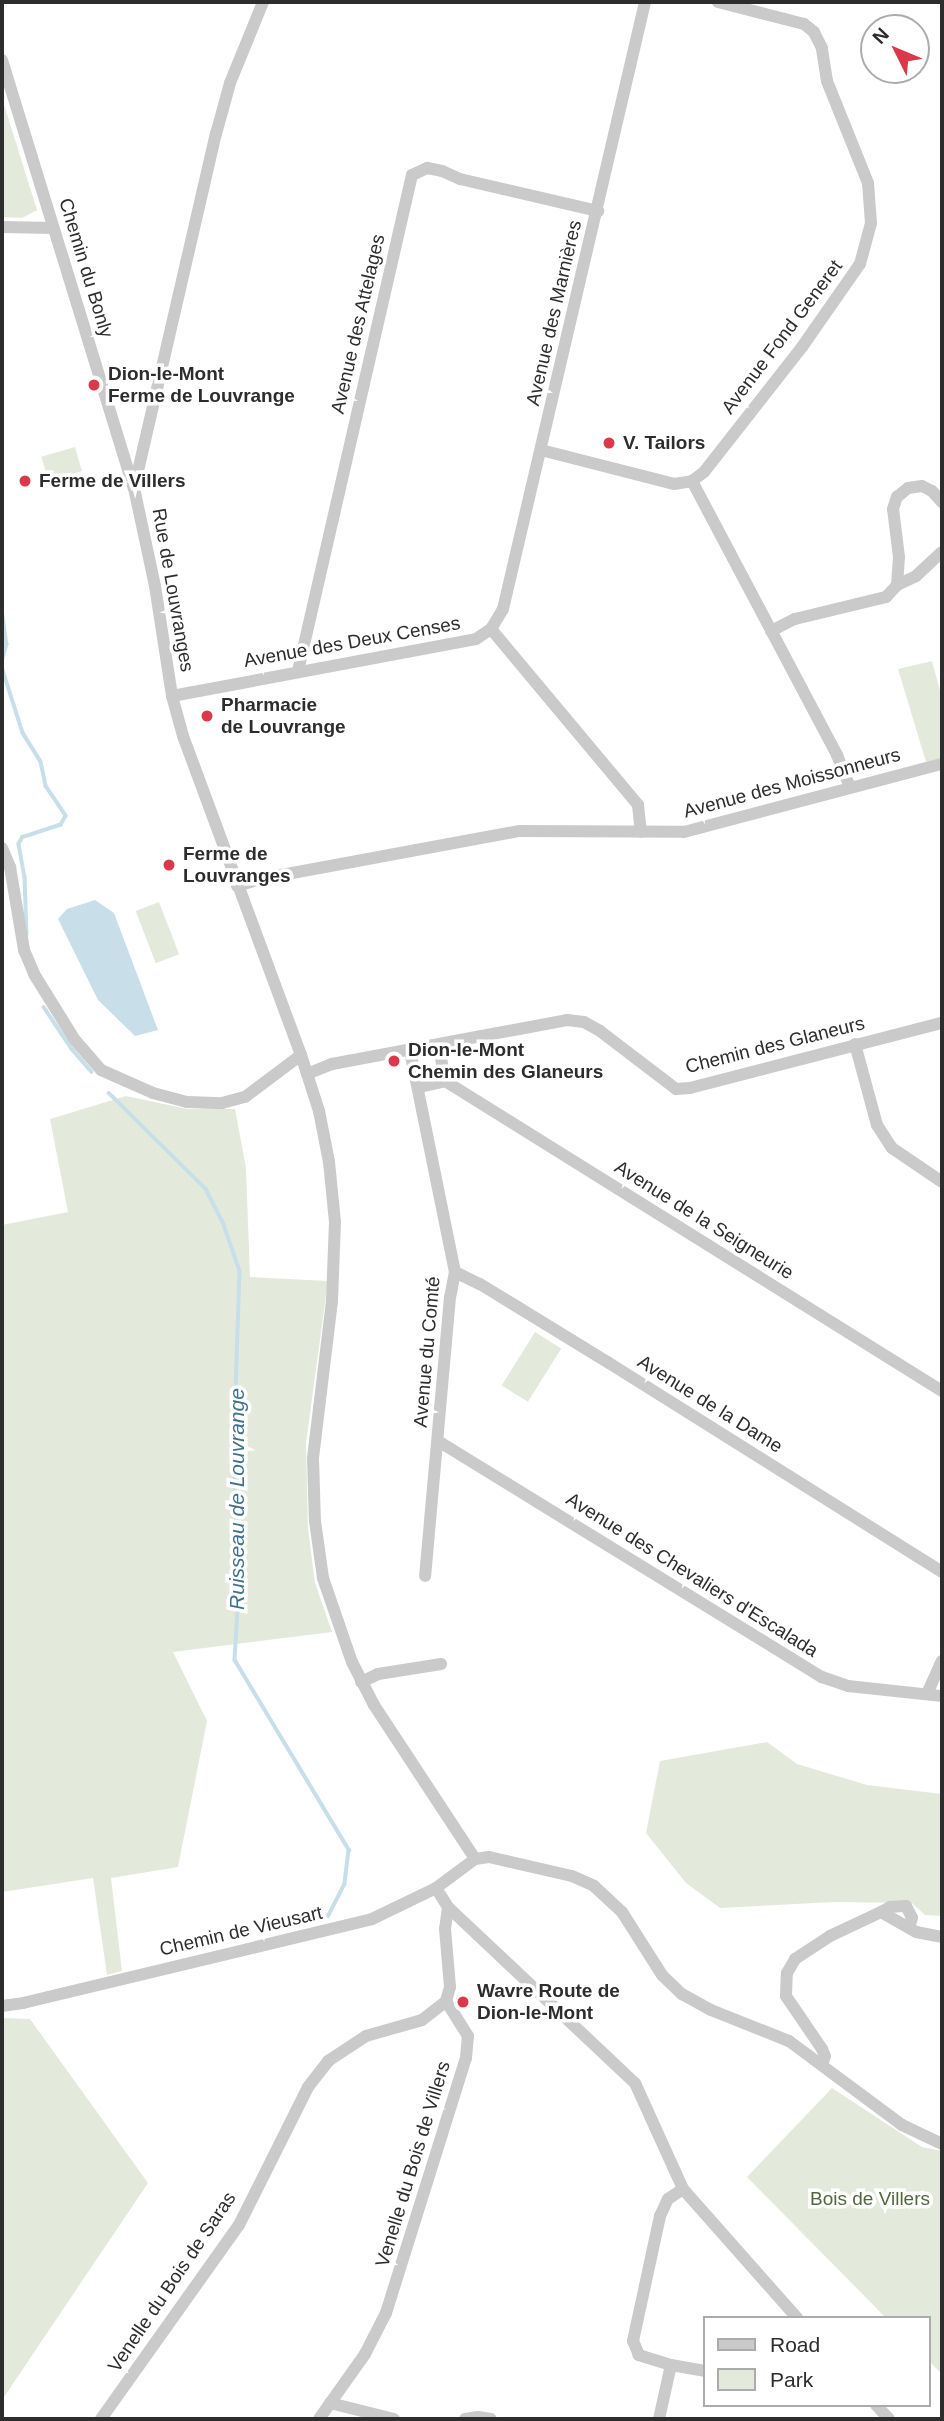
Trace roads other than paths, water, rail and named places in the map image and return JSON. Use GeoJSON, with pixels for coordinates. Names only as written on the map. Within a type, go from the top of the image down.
{"type":"FeatureCollection","features":[{"type":"Feature","properties":{"kind":"street","name":"Rue de Louvranges"},"geometry":{"type":"LineString","coordinates":[[264,2],[230,83],[216,134],[134,488],[155,586],[172,696],[237,886],[301,1055],[329,1162],[335,1222],[332,1301],[313,1459],[315,1521],[323,1578],[361,1682],[475,1859]]}},
{"type":"Feature","properties":{"kind":"street","name":"Avenue des Marnières"},"geometry":{"type":"LineString","coordinates":[[491,629],[503,609],[645,2]]}},
{"type":"Feature","properties":{"kind":"street","name":"Avenue Fond Generet"},"geometry":{"type":"LineString","coordinates":[[692,481],[704,472],[852,281],[860,264],[871,223],[868,183],[827,81],[822,48],[814,32],[804,24],[718,2]]}},
{"type":"Feature","properties":{"kind":"street","name":"Chemin du Bonly"},"geometry":{"type":"LineString","coordinates":[[2,60],[134,488]]}},
{"type":"Feature","properties":{"kind":"street","name":"Avenue des Attelages"},"geometry":{"type":"LineString","coordinates":[[298,671],[412,174],[427,168],[460,179],[598,211]]}},
{"type":"Feature","properties":{"kind":"street"},"geometry":{"type":"LineString","coordinates":[[2,227],[53,228]]}},
{"type":"Feature","properties":{"kind":"street"},"geometry":{"type":"LineString","coordinates":[[541,450],[674,484],[692,481],[837,755],[850,787]]}},
{"type":"Feature","properties":{"kind":"street"},"geometry":{"type":"LineString","coordinates":[[897,585],[899,556],[893,509],[897,498],[908,488],[922,486],[932,491],[942,502]]}},
{"type":"Feature","properties":{"kind":"street"},"geometry":{"type":"LineString","coordinates":[[771,631],[795,619],[886,597],[897,585],[916,576],[942,552]]}},
{"type":"Feature","properties":{"kind":"street"},"geometry":{"type":"LineString","coordinates":[[491,629],[638,805],[641,832]]}},
{"type":"Feature","properties":{"kind":"street","name":"Avenue des Deux Censes"},"geometry":{"type":"LineString","coordinates":[[172,696],[476,639],[491,629]]}},
{"type":"Feature","properties":{"kind":"street","name":"Avenue des Moissonneurs"},"geometry":{"type":"LineString","coordinates":[[237,886],[260,878],[520,831],[684,832],[942,764]]}},
{"type":"Feature","properties":{"kind":"street"},"geometry":{"type":"LineString","coordinates":[[2,848],[10,867],[24,950],[34,974],[75,1040],[101,1070],[153,1093],[187,1102],[222,1103],[245,1097],[301,1055]]}},
{"type":"Feature","properties":{"kind":"street","name":"Chemin des Glaneurs"},"geometry":{"type":"LineString","coordinates":[[307,1074],[332,1064],[548,1023],[584,1022],[600,1031],[676,1089],[690,1088],[942,1023]]}},
{"type":"Feature","properties":{"kind":"street"},"geometry":{"type":"LineString","coordinates":[[855,1044],[877,1125],[892,1149],[942,1182]]}},
{"type":"Feature","properties":{"kind":"street"},"geometry":{"type":"LineString","coordinates":[[420,1087],[445,1081],[439,1045]]}},
{"type":"Feature","properties":{"kind":"street","name":"Avenue du Comté"},"geometry":{"type":"LineString","coordinates":[[410,1051],[420,1087],[454,1272],[425,1576]]}},
{"type":"Feature","properties":{"kind":"street","name":"Avenue de la Seigneurie"},"geometry":{"type":"LineString","coordinates":[[445,1081],[942,1391]]}},
{"type":"Feature","properties":{"kind":"street","name":"Avenue de la Dame"},"geometry":{"type":"LineString","coordinates":[[454,1272],[480,1284],[609,1363],[942,1572]]}},
{"type":"Feature","properties":{"kind":"street","name":"Avenue des Chevaliers d'Escalada"},"geometry":{"type":"LineString","coordinates":[[438,1441],[822,1677],[848,1686],[942,1696]]}},
{"type":"Feature","properties":{"kind":"street"},"geometry":{"type":"LineString","coordinates":[[927,1694],[942,1661]]}},
{"type":"Feature","properties":{"kind":"street"},"geometry":{"type":"LineString","coordinates":[[361,1682],[378,1674],[441,1664]]}},
{"type":"Feature","properties":{"kind":"street"},"geometry":{"type":"LineString","coordinates":[[475,1859],[489,1857],[561,1874],[594,1886],[622,1912],[657,1968],[682,1994],[711,2010],[789,2041],[902,2125],[942,2144]]}},
{"type":"Feature","properties":{"kind":"street","name":"Chemin de Vieusart"},"geometry":{"type":"LineString","coordinates":[[2,2006],[351,1925],[393,1910],[436,1888],[475,1859]]}},
{"type":"Feature","properties":{"kind":"street"},"geometry":{"type":"LineString","coordinates":[[436,1888],[448,1907],[625,2071],[643,2096],[683,2189],[795,2316]]}},
{"type":"Feature","properties":{"kind":"street"},"geometry":{"type":"LineString","coordinates":[[822,2066],[825,2056],[822,2049],[786,1996],[790,1965],[830,1936],[890,1907],[906,1906],[912,1918],[909,1928],[942,1937]]}},
{"type":"Feature","properties":{"kind":"street"},"geometry":{"type":"LineString","coordinates":[[446,2001],[450,1987],[445,1928],[448,1907]]}},
{"type":"Feature","properties":{"kind":"street","name":"Venelle du Bois de Villers"},"geometry":{"type":"LineString","coordinates":[[319,2419],[365,2354],[386,2313],[466,2058],[468,2036],[446,2001]]}},
{"type":"Feature","properties":{"kind":"street","name":"Venelle du Bois de Saras"},"geometry":{"type":"LineString","coordinates":[[101,2419],[239,2225],[307,2087],[328,2061],[366,2036],[422,2020],[446,2001]]}},
{"type":"Feature","properties":{"kind":"street"},"geometry":{"type":"LineString","coordinates":[[683,2189],[668,2199],[660,2216],[633,2341],[639,2355],[702,2371]]}},
{"type":"Feature","properties":{"kind":"street"},"geometry":{"type":"LineString","coordinates":[[659,2419],[671,2365]]}},
{"type":"Feature","properties":{"kind":"street"},"geometry":{"type":"LineString","coordinates":[[330,2403],[394,2419]]}},
{"type":"Feature","properties":{"kind":"street"},"geometry":{"type":"LineString","coordinates":[[465,2419],[491,2419]]}},
{"type":"Feature","properties":{"kind":"water"},"geometry":{"type":"Polygon","coordinates":[[[95,900],[114,913],[158,1030],[135,1036],[98,1000],[58,919],[67,909],[95,900]]]}},
{"type":"Feature","properties":{"kind":"waterway","name":"Ruisseau de Louvrange"},"geometry":{"type":"LineString","coordinates":[[2,610],[7,644],[2,661]]}},
{"type":"Feature","properties":{"kind":"waterway","name":"Ruisseau de Louvrange"},"geometry":{"type":"LineString","coordinates":[[2,667],[23,733],[41,762],[46,786],[66,816],[61,825],[23,837],[19,844],[25,877],[27,934]]}},
{"type":"Feature","properties":{"kind":"waterway","name":"Ruisseau de Louvrange"},"geometry":{"type":"LineString","coordinates":[[44,1007],[72,1049],[92,1072]]}},
{"type":"Feature","properties":{"kind":"waterway","name":"Ruisseau de Louvrange"},"geometry":{"type":"LineString","coordinates":[[109,1093],[206,1189],[223,1222],[240,1271],[234,1451],[239,1591],[235,1660],[349,1850],[345,1884],[329,1916]]}},
{"type":"Feature","properties":{"kind":"place","name":"Dion-le-Mont Ferme de Louvrange"},"geometry":{"type":"Point","coordinates":[94,385]}},
{"type":"Feature","properties":{"kind":"place","name":"V. Tailors"},"geometry":{"type":"Point","coordinates":[609,443]}},
{"type":"Feature","properties":{"kind":"place","name":"Ferme de Villers"},"geometry":{"type":"Point","coordinates":[25,481]}},
{"type":"Feature","properties":{"kind":"place","name":"Pharmacie de Louvrange"},"geometry":{"type":"Point","coordinates":[207,716]}},
{"type":"Feature","properties":{"kind":"place","name":"Ferme de Louvranges"},"geometry":{"type":"Point","coordinates":[169,865]}},
{"type":"Feature","properties":{"kind":"place","name":"Dion-le-Mont Chemin des Glaneurs"},"geometry":{"type":"Point","coordinates":[394,1061]}},
{"type":"Feature","properties":{"kind":"place","name":"Wavre Route de Dion-le-Mont"},"geometry":{"type":"Point","coordinates":[463,2002]}},
{"type":"Feature","properties":{"kind":"park label","name":"Bois de Villers"},"geometry":{"type":"Point","coordinates":[870,2199]}}]}
